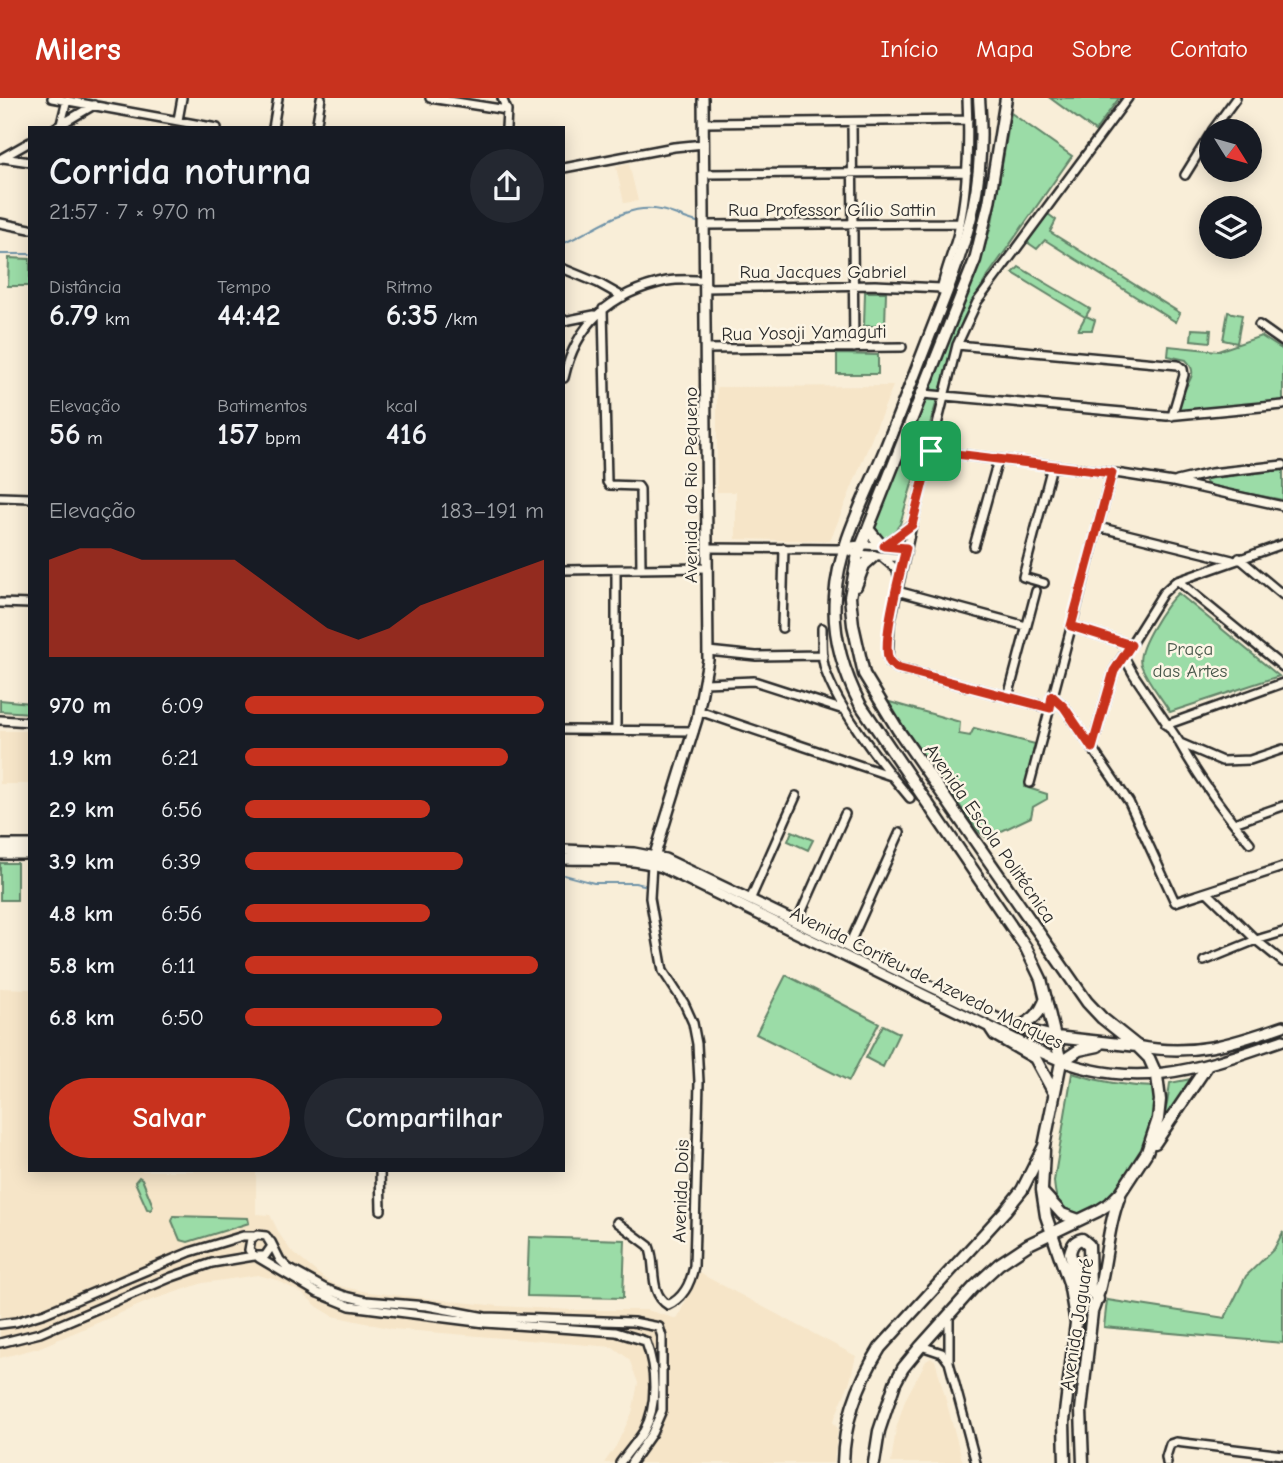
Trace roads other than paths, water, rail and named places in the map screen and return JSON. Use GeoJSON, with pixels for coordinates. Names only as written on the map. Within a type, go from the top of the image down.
{"type":"FeatureCollection","features":[{"type":"Feature","properties":{"kind":"highway","name":"Avenida Escola Politécnica"},"geometry":{"type":"LineString","coordinates":[[843,1463],[850,1413],[870,1364],[897,1328],[1014,1201],[1044,1146],[1061,1062],[1036,965],[860,704],[851,687],[838,648],[835,624],[835,597],[845,548],[960,258],[975,204],[980,146],[979,98]]}},
{"type":"Feature","properties":{"kind":"highway","name":"Avenida Escola Politécnica"},"geometry":{"type":"LineString","coordinates":[[1006,98],[984,233],[923,394],[859,550],[851,581],[851,603],[860,663],[871,688],[894,723],[1082,995],[1102,1018],[1138,1046],[1149,1058],[1157,1076]]}},
{"type":"Feature","properties":{"kind":"highway"},"geometry":{"type":"LineString","coordinates":[[917,371],[916,384],[923,394]]}},
{"type":"Feature","properties":{"kind":"highway"},"geometry":{"type":"LineString","coordinates":[[868,529],[883,546]]}},
{"type":"Feature","properties":{"kind":"highway"},"geometry":{"type":"LineString","coordinates":[[851,603],[864,565],[878,557]]}},
{"type":"Feature","properties":{"kind":"highway"},"geometry":{"type":"LineString","coordinates":[[1017,1027],[1033,1020],[1046,997]]}},
{"type":"Feature","properties":{"kind":"highway"},"geometry":{"type":"LineString","coordinates":[[991,1029],[995,1035],[1035,1058],[1055,1093]]}},
{"type":"Feature","properties":{"kind":"highway","name":"Avenida Corifeu de Azevedo Marques"},"geometry":{"type":"LineString","coordinates":[[1056,1037],[1138,1046]]}},
{"type":"Feature","properties":{"kind":"highway"},"geometry":{"type":"LineString","coordinates":[[1061,1062],[1079,1050],[1109,1044]]}},
{"type":"Feature","properties":{"kind":"highway"},"geometry":{"type":"LineString","coordinates":[[874,1463],[879,1431],[895,1383],[921,1346],[999,1264],[1029,1244],[1098,1212],[1121,1192],[1136,1175],[1207,1066]]}},
{"type":"Feature","properties":{"kind":"highway"},"geometry":{"type":"LineString","coordinates":[[1121,1192],[1147,1152],[1153,1136],[1160,1100],[1157,1076]]}},
{"type":"Feature","properties":{"kind":"highway","name":"Avenida Jaguaré"},"geometry":{"type":"LineString","coordinates":[[1044,1146],[1042,1190],[1051,1234],[1069,1283],[1076,1323],[1064,1422],[1065,1463]]}},
{"type":"Feature","properties":{"kind":"highway"},"geometry":{"type":"LineString","coordinates":[[1042,1190],[1052,1206],[1062,1214],[1079,1220]]}},
{"type":"Feature","properties":{"kind":"highway","name":"Avenida Jaguaré"},"geometry":{"type":"LineString","coordinates":[[1083,1463],[1081,1410],[1092,1312],[1098,1298],[1114,1210],[1121,1192]]}},
{"type":"Feature","properties":{"kind":"highway"},"geometry":{"type":"LineString","coordinates":[[1076,1323],[1082,1300],[1070,1253],[1077,1240],[1082,1239],[1089,1245],[1090,1291],[1098,1298]]}},
{"type":"Feature","properties":{"kind":"main road","name":"Avenida do Rio Pequeno"},"geometry":{"type":"LineString","coordinates":[[652,860],[694,731],[705,683],[708,650],[703,98]]}},
{"type":"Feature","properties":{"kind":"main road"},"geometry":{"type":"LineString","coordinates":[[0,845],[28,845]]}},
{"type":"Feature","properties":{"kind":"main road","name":"Avenida Corifeu de Azevedo Marques"},"geometry":{"type":"LineString","coordinates":[[565,850],[652,860],[750,900],[1017,1027],[1056,1037]]}},
{"type":"Feature","properties":{"kind":"main road"},"geometry":{"type":"LineString","coordinates":[[0,854],[28,854]]}},
{"type":"Feature","properties":{"kind":"main road","name":"Avenida Corifeu de Azevedo Marques"},"geometry":{"type":"LineString","coordinates":[[565,859],[652,860],[991,1029],[1061,1062],[1092,1070],[1157,1076],[1207,1066],[1283,1040]]}},
{"type":"Feature","properties":{"kind":"main road","name":"Avenida Corifeu de Azevedo Marques"},"geometry":{"type":"LineString","coordinates":[[1138,1046],[1178,1051],[1212,1048],[1283,1026]]}},
{"type":"Feature","properties":{"kind":"street"},"geometry":{"type":"LineString","coordinates":[[52,98],[207,126]]}},
{"type":"Feature","properties":{"kind":"street"},"geometry":{"type":"LineString","coordinates":[[117,109],[119,98]]}},
{"type":"Feature","properties":{"kind":"street"},"geometry":{"type":"LineString","coordinates":[[178,120],[182,98]]}},
{"type":"Feature","properties":{"kind":"street"},"geometry":{"type":"LineString","coordinates":[[273,126],[278,98]]}},
{"type":"Feature","properties":{"kind":"street"},"geometry":{"type":"LineString","coordinates":[[316,126],[321,98]]}},
{"type":"Feature","properties":{"kind":"street"},"geometry":{"type":"LineString","coordinates":[[430,98],[507,110]]}},
{"type":"Feature","properties":{"kind":"street"},"geometry":{"type":"LineString","coordinates":[[502,98],[507,110],[506,126]]}},
{"type":"Feature","properties":{"kind":"street","name":"Avenida Escola Politécnica"},"geometry":{"type":"LineString","coordinates":[[940,310],[941,288],[960,223],[967,172],[968,98]]}},
{"type":"Feature","properties":{"kind":"street"},"geometry":{"type":"LineString","coordinates":[[1050,708],[897,668],[890,662],[887,649],[906,548],[957,345],[977,302],[1128,98]]}},
{"type":"Feature","properties":{"kind":"street"},"geometry":{"type":"LineString","coordinates":[[1221,119],[1236,98]]}},
{"type":"Feature","properties":{"kind":"street"},"geometry":{"type":"LineString","coordinates":[[58,126],[67,100]]}},
{"type":"Feature","properties":{"kind":"street"},"geometry":{"type":"LineString","coordinates":[[58,126],[94,105]]}},
{"type":"Feature","properties":{"kind":"street"},"geometry":{"type":"LineString","coordinates":[[704,123],[968,120]]}},
{"type":"Feature","properties":{"kind":"street"},"geometry":{"type":"LineString","coordinates":[[852,122],[854,348]]}},
{"type":"Feature","properties":{"kind":"street"},"geometry":{"type":"LineString","coordinates":[[1,158],[28,143]]}},
{"type":"Feature","properties":{"kind":"street"},"geometry":{"type":"LineString","coordinates":[[565,168],[674,147],[704,144]]}},
{"type":"Feature","properties":{"kind":"street"},"geometry":{"type":"LineString","coordinates":[[1185,174],[1199,152]]}},
{"type":"Feature","properties":{"kind":"street"},"geometry":{"type":"LineString","coordinates":[[1,158],[28,162]]}},
{"type":"Feature","properties":{"kind":"street"},"geometry":{"type":"LineString","coordinates":[[704,174],[967,172]]}},
{"type":"Feature","properties":{"kind":"street"},"geometry":{"type":"LineString","coordinates":[[0,223],[28,229]]}},
{"type":"Feature","properties":{"kind":"street","name":"Rua Professor Gílio Sattin"},"geometry":{"type":"LineString","coordinates":[[705,225],[960,223]]}},
{"type":"Feature","properties":{"kind":"street"},"geometry":{"type":"LineString","coordinates":[[565,269],[598,283],[623,298]]}},
{"type":"Feature","properties":{"kind":"street","name":"Rua Jacques Gabriel"},"geometry":{"type":"LineString","coordinates":[[595,315],[644,288],[669,280],[705,284],[941,288]]}},
{"type":"Feature","properties":{"kind":"street"},"geometry":{"type":"LineString","coordinates":[[603,309],[607,482],[611,486],[638,486],[641,569]]}},
{"type":"Feature","properties":{"kind":"street"},"geometry":{"type":"LineString","coordinates":[[565,321],[595,315]]}},
{"type":"Feature","properties":{"kind":"street"},"geometry":{"type":"LineString","coordinates":[[565,374],[570,354],[584,328],[595,315]]}},
{"type":"Feature","properties":{"kind":"street"},"geometry":{"type":"LineString","coordinates":[[1259,325],[1283,342]]}},
{"type":"Feature","properties":{"kind":"street"},"geometry":{"type":"LineString","coordinates":[[957,345],[1178,365],[1183,369],[1184,375],[1172,416]]}},
{"type":"Feature","properties":{"kind":"street","name":"Rua Yosoji Yamaguti"},"geometry":{"type":"LineString","coordinates":[[706,349],[902,347]]}},
{"type":"Feature","properties":{"kind":"street"},"geometry":{"type":"LineString","coordinates":[[923,394],[1172,416],[1283,405]]}},
{"type":"Feature","properties":{"kind":"street"},"geometry":{"type":"LineString","coordinates":[[931,451],[1173,482],[1283,506]]}},
{"type":"Feature","properties":{"kind":"street"},"geometry":{"type":"LineString","coordinates":[[974,546],[998,460]]}},
{"type":"Feature","properties":{"kind":"street"},"geometry":{"type":"LineString","coordinates":[[1173,482],[1211,473],[1283,465]]}},
{"type":"Feature","properties":{"kind":"street"},"geometry":{"type":"LineString","coordinates":[[1044,583],[1023,577],[1052,466]]}},
{"type":"Feature","properties":{"kind":"street"},"geometry":{"type":"LineString","coordinates":[[1030,783],[1112,473]]}},
{"type":"Feature","properties":{"kind":"street"},"geometry":{"type":"LineString","coordinates":[[0,497],[28,498]]}},
{"type":"Feature","properties":{"kind":"street"},"geometry":{"type":"LineString","coordinates":[[883,546],[912,525]]}},
{"type":"Feature","properties":{"kind":"street"},"geometry":{"type":"LineString","coordinates":[[1098,527],[1236,559],[1283,595]]}},
{"type":"Feature","properties":{"kind":"street"},"geometry":{"type":"LineString","coordinates":[[1092,748],[1114,671],[1163,593],[1178,581],[1283,544]]}},
{"type":"Feature","properties":{"kind":"street"},"geometry":{"type":"LineString","coordinates":[[859,550],[883,546],[906,548]]}},
{"type":"Feature","properties":{"kind":"street"},"geometry":{"type":"LineString","coordinates":[[707,548],[859,550],[878,557],[896,569],[900,578]]}},
{"type":"Feature","properties":{"kind":"street"},"geometry":{"type":"LineString","coordinates":[[782,628],[784,548]]}},
{"type":"Feature","properties":{"kind":"street"},"geometry":{"type":"LineString","coordinates":[[878,557],[904,558]]}},
{"type":"Feature","properties":{"kind":"street"},"geometry":{"type":"LineString","coordinates":[[565,570],[708,568]]}},
{"type":"Feature","properties":{"kind":"street"},"geometry":{"type":"LineString","coordinates":[[616,570],[616,730]]}},
{"type":"Feature","properties":{"kind":"street"},"geometry":{"type":"LineString","coordinates":[[1178,581],[1283,667]]}},
{"type":"Feature","properties":{"kind":"street"},"geometry":{"type":"LineString","coordinates":[[897,591],[1026,626]]}},
{"type":"Feature","properties":{"kind":"street"},"geometry":{"type":"LineString","coordinates":[[1008,697],[1037,591]]}},
{"type":"Feature","properties":{"kind":"street"},"geometry":{"type":"LineString","coordinates":[[0,603],[28,604]]}},
{"type":"Feature","properties":{"kind":"street"},"geometry":{"type":"LineString","coordinates":[[1071,626],[1131,645]]}},
{"type":"Feature","properties":{"kind":"street"},"geometry":{"type":"LineString","coordinates":[[822,628],[823,654],[830,681],[844,710],[909,798]]}},
{"type":"Feature","properties":{"kind":"street"},"geometry":{"type":"LineString","coordinates":[[708,650],[756,656],[823,654]]}},
{"type":"Feature","properties":{"kind":"street"},"geometry":{"type":"LineString","coordinates":[[1124,657],[1193,767],[1250,843]]}},
{"type":"Feature","properties":{"kind":"street"},"geometry":{"type":"LineString","coordinates":[[705,683],[754,681],[844,710]]}},
{"type":"Feature","properties":{"kind":"street"},"geometry":{"type":"LineString","coordinates":[[1166,724],[1283,683]]}},
{"type":"Feature","properties":{"kind":"street"},"geometry":{"type":"LineString","coordinates":[[1052,696],[1064,707],[1129,802],[1175,902],[1283,867]]}},
{"type":"Feature","properties":{"kind":"street"},"geometry":{"type":"LineString","coordinates":[[699,711],[891,776]]}},
{"type":"Feature","properties":{"kind":"street"},"geometry":{"type":"LineString","coordinates":[[0,720],[28,722]]}},
{"type":"Feature","properties":{"kind":"street"},"geometry":{"type":"LineString","coordinates":[[565,730],[694,731]]}},
{"type":"Feature","properties":{"kind":"street"},"geometry":{"type":"LineString","coordinates":[[1180,743],[1222,761],[1250,760],[1283,749]]}},
{"type":"Feature","properties":{"kind":"street"},"geometry":{"type":"LineString","coordinates":[[750,900],[796,796]]}},
{"type":"Feature","properties":{"kind":"street"},"geometry":{"type":"LineString","coordinates":[[1234,823],[1283,806]]}},
{"type":"Feature","properties":{"kind":"street"},"geometry":{"type":"LineString","coordinates":[[797,922],[845,814]]}},
{"type":"Feature","properties":{"kind":"street"},"geometry":{"type":"LineString","coordinates":[[849,947],[900,832]]}},
{"type":"Feature","properties":{"kind":"street","name":"Avenida Dois"},"geometry":{"type":"LineString","coordinates":[[617,1222],[649,1245],[657,1294],[668,1305],[673,1303],[684,1294],[694,1266],[699,1082],[693,1023],[684,1003],[663,971],[650,898],[652,860]]}},
{"type":"Feature","properties":{"kind":"street"},"geometry":{"type":"LineString","coordinates":[[1207,892],[1256,940],[1283,962]]}},
{"type":"Feature","properties":{"kind":"street"},"geometry":{"type":"LineString","coordinates":[[1204,961],[1283,932]]}},
{"type":"Feature","properties":{"kind":"street"},"geometry":{"type":"LineString","coordinates":[[380,1172],[381,1210]]}},
{"type":"Feature","properties":{"kind":"street"},"geometry":{"type":"LineString","coordinates":[[0,1324],[45,1313],[190,1252],[233,1238],[263,1235],[271,1242],[280,1260],[288,1268],[345,1296],[366,1301],[426,1306],[485,1317],[634,1322],[659,1327],[662,1337],[662,1410],[652,1433],[631,1463]]}},
{"type":"Feature","properties":{"kind":"street"},"geometry":{"type":"LineString","coordinates":[[254,1236],[248,1246],[256,1257],[318,1293],[350,1306],[485,1323],[616,1332],[656,1344],[662,1337]]}},
{"type":"Feature","properties":{"kind":"street"},"geometry":{"type":"LineString","coordinates":[[0,1343],[40,1333],[180,1273],[212,1263],[268,1255],[271,1242]]}},
{"type":"Feature","properties":{"kind":"street"},"geometry":{"type":"LineString","coordinates":[[949,1314],[949,1362],[975,1463]]}},
{"type":"Feature","properties":{"kind":"street"},"geometry":{"type":"LineString","coordinates":[[620,1463],[643,1433],[653,1407],[653,1365],[644,1332],[652,1325]]}},
{"type":"Feature","properties":{"kind":"street"},"geometry":{"type":"LineString","coordinates":[[921,1346],[942,1353],[949,1362]]}},
{"type":"Feature","properties":{"kind":"street"},"geometry":{"type":"LineString","coordinates":[[1167,1463],[1168,1448],[1172,1442],[1283,1455]]}},
{"type":"Feature","properties":{"kind":"waterway"},"geometry":{"type":"LineString","coordinates":[[565,243],[610,219],[635,210],[660,210],[697,222]]}},
{"type":"Feature","properties":{"kind":"waterway"},"geometry":{"type":"LineString","coordinates":[[0,254],[28,254]]}},
{"type":"Feature","properties":{"kind":"waterway"},"geometry":{"type":"LineString","coordinates":[[565,875],[594,883],[644,885]]}},
{"type":"Feature","properties":{"kind":"park label","name":"Praça das Artes"},"geometry":{"type":"Point","coordinates":[1190,659]}}]}
